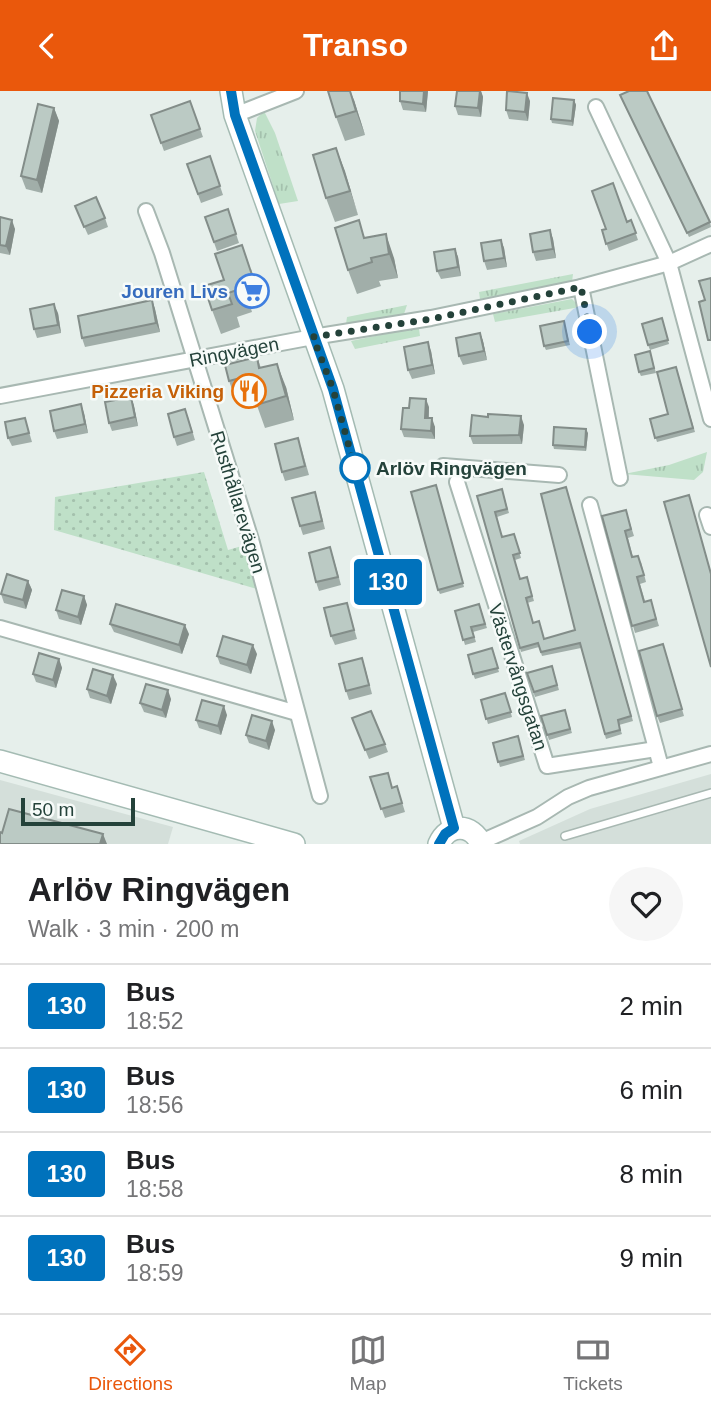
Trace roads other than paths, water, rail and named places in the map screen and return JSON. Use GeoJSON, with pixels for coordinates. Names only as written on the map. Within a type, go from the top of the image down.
{"type":"FeatureCollection","features":[{"type":"Feature","properties":{"kind":"main road"},"geometry":{"type":"LineString","coordinates":[[231,91],[235,115],[337,402],[454,828]]}},
{"type":"Feature","properties":{"kind":"main road"},"geometry":{"type":"LineString","coordinates":[[0,761],[294,844]]}},
{"type":"Feature","properties":{"kind":"main road"},"geometry":{"type":"LineString","coordinates":[[439,844],[445,834],[454,828],[473,832],[481,843]]}},
{"type":"Feature","properties":{"kind":"street"},"geometry":{"type":"LineString","coordinates":[[235,115],[296,91]]}},
{"type":"Feature","properties":{"kind":"street"},"geometry":{"type":"LineString","coordinates":[[596,107],[669,263],[711,419]]}},
{"type":"Feature","properties":{"kind":"street","name":"Rusthållarevägen"},"geometry":{"type":"LineString","coordinates":[[146,211],[162,253],[251,543],[320,796]]}},
{"type":"Feature","properties":{"kind":"street","name":"Ringvägen"},"geometry":{"type":"LineString","coordinates":[[0,396],[313,337],[431,319],[581,287],[669,263],[711,244]]}},
{"type":"Feature","properties":{"kind":"street"},"geometry":{"type":"LineString","coordinates":[[581,287],[620,478]]}},
{"type":"Feature","properties":{"kind":"street"},"geometry":{"type":"LineString","coordinates":[[443,466],[559,475]]}},
{"type":"Feature","properties":{"kind":"street","name":"Västervångsgatan"},"geometry":{"type":"LineString","coordinates":[[457,482],[547,766],[656,749]]}},
{"type":"Feature","properties":{"kind":"street"},"geometry":{"type":"LineString","coordinates":[[590,505],[661,767]]}},
{"type":"Feature","properties":{"kind":"street"},"geometry":{"type":"LineString","coordinates":[[0,628],[297,713]]}},
{"type":"Feature","properties":{"kind":"street"},"geometry":{"type":"LineString","coordinates":[[481,843],[537,817],[568,797],[589,788],[711,754]]}},
{"type":"Feature","properties":{"kind":"lane"},"geometry":{"type":"LineString","coordinates":[[565,835],[711,793]]}},
{"type":"Feature","properties":{"kind":"place","name":"Jouren Livs"},"geometry":{"type":"Point","coordinates":[252,291]}},
{"type":"Feature","properties":{"kind":"place","name":"Pizzeria Viking"},"geometry":{"type":"Point","coordinates":[249,391]}},
{"type":"Feature","properties":{"kind":"place","name":"Arlöv Ringvägen"},"geometry":{"type":"Point","coordinates":[355,468]}}]}
